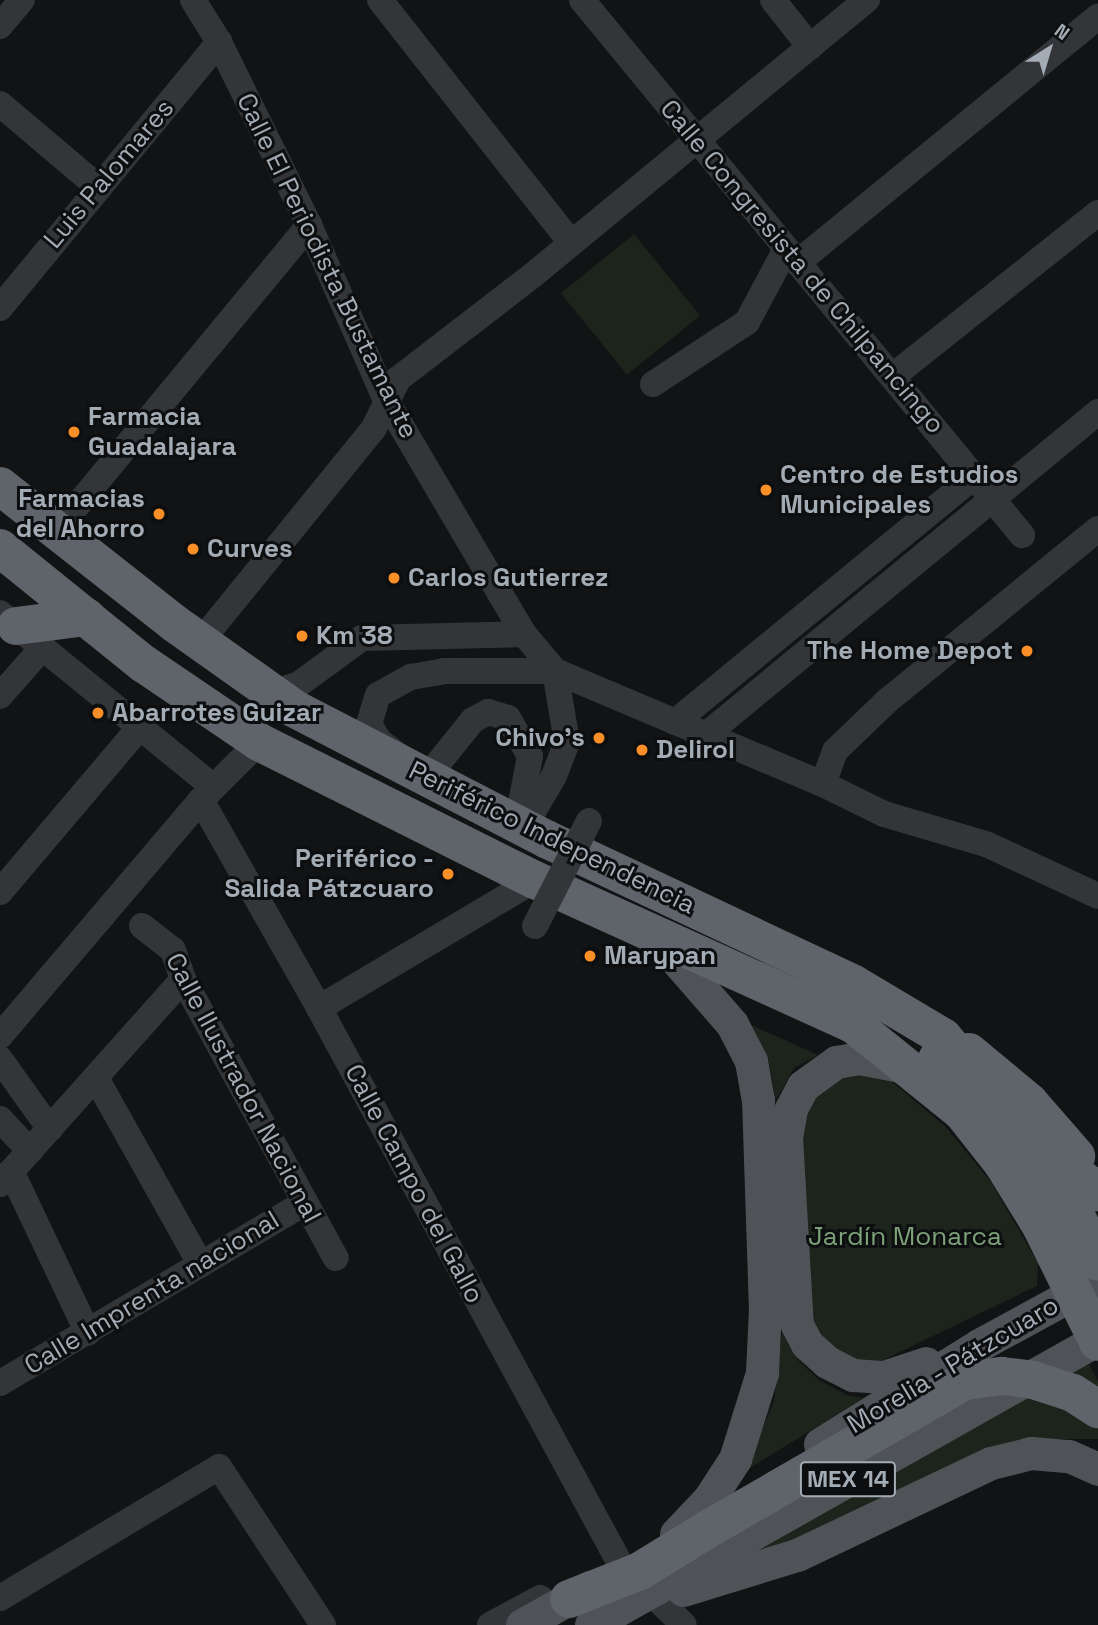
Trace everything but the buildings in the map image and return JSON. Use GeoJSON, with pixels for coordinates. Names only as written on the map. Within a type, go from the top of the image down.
{"type":"FeatureCollection","features":[{"type":"Feature","properties":{"kind":"highway","name":"Periférico Independencia"},"geometry":{"type":"LineString","coordinates":[[0,486],[272,693],[521,826],[854,984],[931,1055],[962,1112],[1003,1164],[1071,1210]]}},
{"type":"Feature","properties":{"kind":"highway","name":"Periférico Independencia"},"geometry":{"type":"LineString","coordinates":[[0,548],[144,664],[259,742],[454,841],[655,936],[853,1024],[931,1055]]}},
{"type":"Feature","properties":{"kind":"highway"},"geometry":{"type":"LineString","coordinates":[[20,629],[86,617]]}},
{"type":"Feature","properties":{"kind":"highway"},"geometry":{"type":"LineString","coordinates":[[454,841],[550,864],[825,992],[902,1032],[931,1055],[1071,1210],[1098,1262]]}},
{"type":"Feature","properties":{"kind":"highway"},"geometry":{"type":"LineString","coordinates":[[931,1055],[987,1063],[1029,1102],[1060,1141],[1098,1169]]}},
{"type":"Feature","properties":{"kind":"highway"},"geometry":{"type":"LineString","coordinates":[[1071,1210],[1098,1341]]}},
{"type":"Feature","properties":{"kind":"highway"},"geometry":{"type":"LineString","coordinates":[[586,1615],[693,1531],[965,1381],[1002,1376],[1041,1381],[1098,1409]]}},
{"type":"Feature","properties":{"kind":"main road"},"geometry":{"type":"LineString","coordinates":[[655,936],[732,1024],[751,1061],[758,1099],[765,1309],[762,1373],[735,1459],[709,1499],[693,1531]]}},
{"type":"Feature","properties":{"kind":"main road"},"geometry":{"type":"LineString","coordinates":[[931,1055],[859,1058],[836,1062],[803,1086],[791,1109],[786,1137],[797,1325],[807,1344],[827,1362],[853,1375],[884,1377],[979,1345]]}},
{"type":"Feature","properties":{"kind":"main road","name":"Morelia - Pátzcuaro"},"geometry":{"type":"LineString","coordinates":[[522,1625],[586,1615],[623,1569],[693,1531],[979,1345],[1098,1280]]}},
{"type":"Feature","properties":{"kind":"main road","name":"MEX 14"},"geometry":{"type":"LineString","coordinates":[[586,1615],[1098,1341]]}},
{"type":"Feature","properties":{"kind":"main road"},"geometry":{"type":"LineString","coordinates":[[586,1615],[657,1599],[797,1555],[991,1463],[1031,1453],[1069,1456],[1098,1469]]}},
{"type":"Feature","properties":{"kind":"street"},"geometry":{"type":"LineString","coordinates":[[0,26],[22,0]]}},
{"type":"Feature","properties":{"kind":"street","name":"Calle El Periodista Bustamante"},"geometry":{"type":"LineString","coordinates":[[193,0],[219,42],[309,225],[386,400],[524,634],[555,671]]}},
{"type":"Feature","properties":{"kind":"street"},"geometry":{"type":"LineString","coordinates":[[380,0],[572,243]]}},
{"type":"Feature","properties":{"kind":"street","name":"Calle Congresista de Chilpancingo"},"geometry":{"type":"LineString","coordinates":[[582,0],[1022,535]]}},
{"type":"Feature","properties":{"kind":"street"},"geometry":{"type":"LineString","coordinates":[[773,0],[810,47]]}},
{"type":"Feature","properties":{"kind":"street"},"geometry":{"type":"LineString","coordinates":[[201,641],[374,428],[398,379],[533,275],[867,0]]}},
{"type":"Feature","properties":{"kind":"street"},"geometry":{"type":"LineString","coordinates":[[653,384],[747,322],[792,256],[1098,17]]}},
{"type":"Feature","properties":{"kind":"street","name":"Luis Palomares"},"geometry":{"type":"LineString","coordinates":[[0,308],[97,186],[219,42]]}},
{"type":"Feature","properties":{"kind":"street"},"geometry":{"type":"LineString","coordinates":[[0,104],[97,186]]}},
{"type":"Feature","properties":{"kind":"street"},"geometry":{"type":"LineString","coordinates":[[893,376],[1098,213]]}},
{"type":"Feature","properties":{"kind":"street"},"geometry":{"type":"LineString","coordinates":[[57,530],[309,225]]}},
{"type":"Feature","properties":{"kind":"street"},"geometry":{"type":"LineString","coordinates":[[707,734],[1098,412]]}},
{"type":"Feature","properties":{"kind":"street"},"geometry":{"type":"LineString","coordinates":[[675,722],[974,476]]}},
{"type":"Feature","properties":{"kind":"street"},"geometry":{"type":"LineString","coordinates":[[823,784],[835,751],[878,709],[1098,529]]}},
{"type":"Feature","properties":{"kind":"street"},"geometry":{"type":"LineString","coordinates":[[0,696],[20,629],[139,728],[207,794]]}},
{"type":"Feature","properties":{"kind":"street"},"geometry":{"type":"LineString","coordinates":[[272,693],[299,684],[362,638],[524,634]]}},
{"type":"Feature","properties":{"kind":"street"},"geometry":{"type":"LineString","coordinates":[[521,826],[530,756],[508,718],[488,712],[472,720],[427,778],[379,741],[369,724],[378,695],[411,677],[444,671],[555,671],[823,784],[884,814],[986,844],[1098,896]]}},
{"type":"Feature","properties":{"kind":"street"},"geometry":{"type":"LineString","coordinates":[[521,826],[554,776],[567,742],[555,671]]}},
{"type":"Feature","properties":{"kind":"street"},"geometry":{"type":"LineString","coordinates":[[0,892],[139,728]]}},
{"type":"Feature","properties":{"kind":"street"},"geometry":{"type":"LineString","coordinates":[[0,1036],[207,794],[259,742]]}},
{"type":"Feature","properties":{"kind":"street","name":"Calle Campo del Gallo"},"geometry":{"type":"LineString","coordinates":[[207,794],[319,1008],[623,1569]]}},
{"type":"Feature","properties":{"kind":"street"},"geometry":{"type":"LineString","coordinates":[[535,926],[589,821]]}},
{"type":"Feature","properties":{"kind":"street"},"geometry":{"type":"LineString","coordinates":[[319,1008],[535,880]]}},
{"type":"Feature","properties":{"kind":"street","name":"Calle Ilustrador Nacional"},"geometry":{"type":"LineString","coordinates":[[142,926],[173,950],[183,979],[336,1258]]}},
{"type":"Feature","properties":{"kind":"street"},"geometry":{"type":"LineString","coordinates":[[88,1332],[5,1177],[183,979]]}},
{"type":"Feature","properties":{"kind":"street"},"geometry":{"type":"LineString","coordinates":[[0,1059],[6,1090],[50,1129]]}},
{"type":"Feature","properties":{"kind":"street"},"geometry":{"type":"LineString","coordinates":[[96,1078],[201,1265]]}},
{"type":"Feature","properties":{"kind":"street"},"geometry":{"type":"LineString","coordinates":[[0,1119],[30,1151]]}},
{"type":"Feature","properties":{"kind":"street","name":"Calle Imprenta nacional"},"geometry":{"type":"LineString","coordinates":[[0,1383],[304,1203]]}},
{"type":"Feature","properties":{"kind":"street"},"geometry":{"type":"LineString","coordinates":[[0,1598],[219,1468],[323,1625]]}},
{"type":"Feature","properties":{"kind":"street"},"geometry":{"type":"LineString","coordinates":[[491,1625],[585,1574],[601,1568],[623,1569]]}},
{"type":"Feature","properties":{"kind":"street"},"geometry":{"type":"LineString","coordinates":[[657,1599],[684,1625]]}},
{"type":"Feature","properties":{"kind":"green space"},"geometry":{"type":"Polygon","coordinates":[[[634,234],[700,316],[627,375],[561,293],[634,234]]]}},
{"type":"Feature","properties":{"kind":"green space"},"geometry":{"type":"Polygon","coordinates":[[[747,1023],[818,1055],[794,1068],[776,1100],[768,1058],[747,1023]]]}},
{"type":"Feature","properties":{"kind":"green space","name":"Jardín Monarca"},"geometry":{"type":"Polygon","coordinates":[[[838,1071],[889,1079],[945,1126],[991,1182],[1038,1263],[1037,1286],[879,1362],[857,1364],[820,1336],[810,1320],[797,1141],[810,1091],[838,1071]]]}},
{"type":"Feature","properties":{"kind":"green space"},"geometry":{"type":"Polygon","coordinates":[[[782,1333],[799,1361],[819,1380],[847,1395],[864,1398],[745,1471],[774,1401],[782,1333]]]}},
{"type":"Feature","properties":{"kind":"green space"},"geometry":{"type":"Polygon","coordinates":[[[1088,1362],[1098,1381],[1098,1439],[1019,1439],[758,1556],[728,1557],[1088,1362]]]}},
{"type":"Feature","properties":{"kind":"place","name":"Farmacia Guadalajara"},"geometry":{"type":"Point","coordinates":[74,432]}},
{"type":"Feature","properties":{"kind":"place","name":"Centro de Estudios Municipales"},"geometry":{"type":"Point","coordinates":[766,490]}},
{"type":"Feature","properties":{"kind":"place","name":"Farmacias del Ahorro"},"geometry":{"type":"Point","coordinates":[159,514]}},
{"type":"Feature","properties":{"kind":"place","name":"Curves"},"geometry":{"type":"Point","coordinates":[193,549]}},
{"type":"Feature","properties":{"kind":"place","name":"Carlos Gutierrez"},"geometry":{"type":"Point","coordinates":[394,578]}},
{"type":"Feature","properties":{"kind":"place","name":"Km 38"},"geometry":{"type":"Point","coordinates":[302,636]}},
{"type":"Feature","properties":{"kind":"place","name":"The Home Depot"},"geometry":{"type":"Point","coordinates":[1027,651]}},
{"type":"Feature","properties":{"kind":"place","name":"Abarrotes Guizar"},"geometry":{"type":"Point","coordinates":[98,713]}},
{"type":"Feature","properties":{"kind":"place","name":"Chivo's"},"geometry":{"type":"Point","coordinates":[599,738]}},
{"type":"Feature","properties":{"kind":"place","name":"Delirol"},"geometry":{"type":"Point","coordinates":[642,750]}},
{"type":"Feature","properties":{"kind":"place","name":"Periférico - Salida Pátzcuaro"},"geometry":{"type":"Point","coordinates":[448,874]}},
{"type":"Feature","properties":{"kind":"place","name":"Marypan"},"geometry":{"type":"Point","coordinates":[590,956]}}]}
